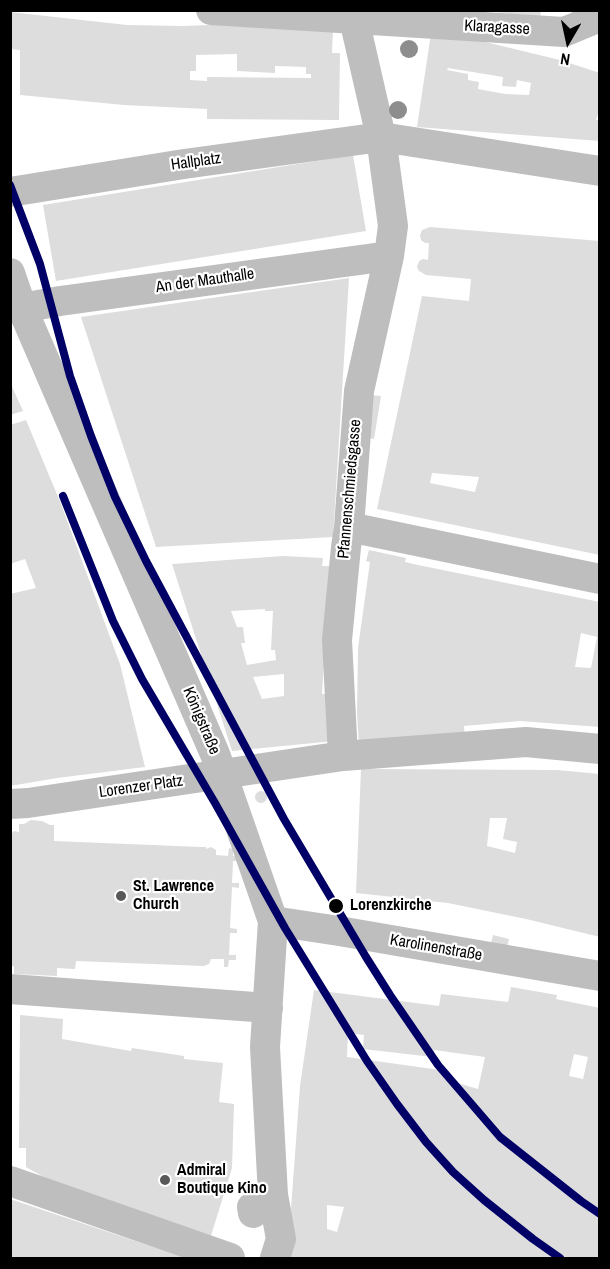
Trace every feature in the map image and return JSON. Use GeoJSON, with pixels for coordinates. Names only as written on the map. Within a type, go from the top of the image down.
{"type":"FeatureCollection","features":[{"type":"Feature","properties":{"kind":"street","name":"Klaragasse"},"geometry":{"type":"LineString","coordinates":[[211,10],[355,15],[564,32],[600,17]]}},
{"type":"Feature","properties":{"kind":"street"},"geometry":{"type":"LineString","coordinates":[[355,15],[381,137]]}},
{"type":"Feature","properties":{"kind":"street","name":"Hallplatz"},"geometry":{"type":"LineString","coordinates":[[10,192],[184,164],[381,137],[600,171]]}},
{"type":"Feature","properties":{"kind":"street","name":"Pfannenschmiedsgasse"},"geometry":{"type":"LineString","coordinates":[[343,756],[337,640],[349,527],[359,391],[389,256],[393,226],[381,137]]}},
{"type":"Feature","properties":{"kind":"street","name":"An der Mauthalle"},"geometry":{"type":"LineString","coordinates":[[22,308],[389,256]]}},
{"type":"Feature","properties":{"kind":"street","name":"Königstraße"},"geometry":{"type":"LineString","coordinates":[[10,273],[22,308],[215,754],[273,921],[265,1047],[263,1204],[281,1239],[275,1258]]}},
{"type":"Feature","properties":{"kind":"street"},"geometry":{"type":"LineString","coordinates":[[349,527],[600,579]]}},
{"type":"Feature","properties":{"kind":"street","name":"Lorenzer Platz"},"geometry":{"type":"LineString","coordinates":[[10,804],[343,756],[526,742],[600,749]]}},
{"type":"Feature","properties":{"kind":"street","name":"Karolinenstraße"},"geometry":{"type":"LineString","coordinates":[[273,921],[600,976]]}},
{"type":"Feature","properties":{"kind":"street"},"geometry":{"type":"LineString","coordinates":[[10,989],[268,1008]]}},
{"type":"Feature","properties":{"kind":"street"},"geometry":{"type":"LineString","coordinates":[[10,1181],[230,1258]]}},
{"type":"Feature","properties":{"kind":"building"},"geometry":{"type":"Polygon","coordinates":[[[496,10],[541,10],[540,18],[496,12],[496,10]]]}},
{"type":"Feature","properties":{"kind":"building"},"geometry":{"type":"Polygon","coordinates":[[[10,12],[127,25],[238,24],[333,30],[332,53],[340,53],[339,120],[207,119],[207,109],[124,105],[20,95],[20,50],[10,49],[10,12]],[[237,54],[196,55],[196,71],[190,71],[190,80],[207,81],[207,77],[311,78],[311,74],[306,74],[306,67],[275,66],[275,73],[237,71],[237,54]]]}},
{"type":"Feature","properties":{"kind":"building"},"geometry":{"type":"Polygon","coordinates":[[[431,33],[477,40],[560,60],[600,73],[600,107],[596,120],[600,120],[600,141],[417,127],[431,33]],[[448,68],[447,70],[468,74],[468,80],[479,82],[478,89],[505,94],[529,95],[531,83],[517,80],[516,87],[502,86],[503,77],[448,68]]]}},
{"type":"Feature","properties":{"kind":"building"},"geometry":{"type":"Polygon","coordinates":[[[353,155],[366,231],[56,281],[43,205],[353,155]]]}},
{"type":"Feature","properties":{"kind":"building"},"geometry":{"type":"Polygon","coordinates":[[[430,227],[600,241],[600,555],[377,509],[422,296],[469,301],[471,279],[426,275],[419,271],[417,267],[419,261],[428,260],[429,243],[421,240],[422,230],[430,227]],[[432,473],[430,483],[475,492],[479,477],[432,473]]]}},
{"type":"Feature","properties":{"kind":"building"},"geometry":{"type":"Polygon","coordinates":[[[349,278],[333,537],[156,547],[81,317],[349,278]]]}},
{"type":"Feature","properties":{"kind":"building"},"geometry":{"type":"Polygon","coordinates":[[[10,382],[23,411],[10,415],[10,382]]]}},
{"type":"Feature","properties":{"kind":"building"},"geometry":{"type":"Polygon","coordinates":[[[368,395],[381,396],[374,439],[362,437],[368,395]]]}},
{"type":"Feature","properties":{"kind":"building"},"geometry":{"type":"Polygon","coordinates":[[[26,420],[61,504],[120,664],[145,767],[10,786],[10,594],[36,588],[25,559],[10,564],[10,425],[26,420]]]}},
{"type":"Feature","properties":{"kind":"building"},"geometry":{"type":"Polygon","coordinates":[[[369,550],[406,558],[405,562],[418,565],[600,602],[600,727],[520,721],[464,726],[465,740],[359,745],[358,648],[370,562],[366,561],[369,550]],[[581,633],[575,667],[591,668],[597,637],[581,633]]]}},
{"type":"Feature","properties":{"kind":"building"},"geometry":{"type":"Polygon","coordinates":[[[283,556],[323,558],[322,566],[330,566],[322,694],[331,694],[334,741],[232,751],[172,564],[283,556]],[[265,609],[231,611],[237,627],[243,627],[245,643],[241,643],[247,665],[276,660],[275,650],[271,650],[273,611],[265,611],[265,609]],[[284,674],[253,677],[262,699],[284,696],[284,674]]]}},
{"type":"Feature","properties":{"kind":"building"},"geometry":{"type":"Polygon","coordinates":[[[361,769],[557,770],[600,774],[600,937],[448,903],[356,893],[361,769]],[[490,818],[487,846],[515,853],[517,842],[503,839],[507,818],[490,818]]]}},
{"type":"Feature","properties":{"kind":"building"},"geometry":{"type":"Polygon","coordinates":[[[263,791],[267,797],[263,803],[259,803],[255,795],[263,791]]]}},
{"type":"Feature","properties":{"kind":"building","name":"St. Lawrence Church"},"geometry":{"type":"Polygon","coordinates":[[[31,820],[54,825],[54,841],[206,847],[206,849],[211,847],[216,850],[216,855],[228,856],[229,848],[233,849],[233,856],[237,856],[240,861],[233,861],[232,883],[239,883],[239,888],[232,887],[230,928],[237,929],[237,933],[230,933],[229,955],[236,955],[236,960],[229,960],[228,967],[224,967],[224,959],[211,959],[209,964],[204,966],[76,961],[75,969],[57,968],[57,976],[14,974],[14,966],[10,966],[10,835],[14,831],[19,832],[19,824],[31,820]]]}},
{"type":"Feature","properties":{"kind":"building"},"geometry":{"type":"Polygon","coordinates":[[[493,935],[509,939],[505,956],[489,951],[493,935]]]}},
{"type":"Feature","properties":{"kind":"building"},"geometry":{"type":"Polygon","coordinates":[[[511,987],[557,995],[556,999],[600,1008],[600,1258],[291,1258],[291,1209],[300,1086],[314,990],[439,1006],[441,994],[508,1002],[511,987]],[[348,1033],[347,1057],[447,1071],[444,1079],[478,1089],[485,1057],[434,1050],[433,1057],[363,1049],[364,1035],[348,1033]],[[574,1054],[569,1076],[583,1079],[588,1057],[574,1054]],[[327,1205],[327,1229],[337,1232],[344,1207],[327,1205]]]}},
{"type":"Feature","properties":{"kind":"building"},"geometry":{"type":"Polygon","coordinates":[[[20,1015],[63,1019],[62,1039],[223,1063],[219,1102],[234,1104],[232,1168],[210,1239],[70,1192],[26,1167],[26,1148],[19,1148],[20,1015]]]}},
{"type":"Feature","properties":{"kind":"building"},"geometry":{"type":"Polygon","coordinates":[[[10,1199],[186,1258],[10,1258],[10,1199]]]}},
{"type":"Feature","properties":{"kind":"transit line"},"geometry":{"type":"LineString","coordinates":[[10,185],[40,264],[70,376],[115,497],[146,561],[284,819],[366,957],[438,1065],[500,1137],[600,1214]]}},
{"type":"Feature","properties":{"kind":"transit line"},"geometry":{"type":"LineString","coordinates":[[63,496],[113,621],[142,679],[285,928],[367,1061],[426,1142],[453,1172],[484,1200],[560,1258]]}},
{"type":"Feature","properties":{"kind":"place","name":"St. Lawrence Church"},"geometry":{"type":"Point","coordinates":[121,896]}},
{"type":"Feature","properties":{"kind":"place","name":"Lorenzkirche"},"geometry":{"type":"Point","coordinates":[336,906]}},
{"type":"Feature","properties":{"kind":"place","name":"Admiral Boutique Kino"},"geometry":{"type":"Point","coordinates":[165,1180]}}]}
